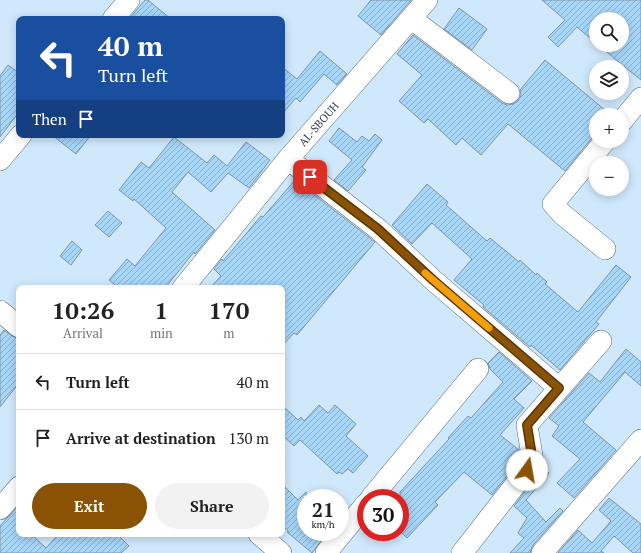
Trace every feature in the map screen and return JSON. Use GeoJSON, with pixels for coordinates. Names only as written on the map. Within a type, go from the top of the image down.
{"type":"FeatureCollection","features":[{"type":"Feature","properties":{"kind":"street"},"geometry":{"type":"LineString","coordinates":[[116,16],[129,0]]}},
{"type":"Feature","properties":{"kind":"street","name":"AL-SBOUH"},"geometry":{"type":"LineString","coordinates":[[185,285],[288,159],[412,19],[427,0]]}},
{"type":"Feature","properties":{"kind":"street"},"geometry":{"type":"LineString","coordinates":[[412,19],[509,93]]}},
{"type":"Feature","properties":{"kind":"street"},"geometry":{"type":"LineString","coordinates":[[629,113],[641,98]]}},
{"type":"Feature","properties":{"kind":"street"},"geometry":{"type":"LineString","coordinates":[[0,160],[18,138]]}},
{"type":"Feature","properties":{"kind":"street"},"geometry":{"type":"LineString","coordinates":[[599,148],[553,204],[562,214],[604,249]]}},
{"type":"Feature","properties":{"kind":"street"},"geometry":{"type":"LineString","coordinates":[[288,159],[378,229],[433,280],[559,388]]}},
{"type":"Feature","properties":{"kind":"street"},"geometry":{"type":"LineString","coordinates":[[0,311],[16,324]]}},
{"type":"Feature","properties":{"kind":"street"},"geometry":{"type":"LineString","coordinates":[[462,553],[533,462],[527,425],[601,340]]}},
{"type":"Feature","properties":{"kind":"street"},"geometry":{"type":"LineString","coordinates":[[378,489],[478,369]]}},
{"type":"Feature","properties":{"kind":"street"},"geometry":{"type":"LineString","coordinates":[[542,553],[641,440]]}},
{"type":"Feature","properties":{"kind":"street"},"geometry":{"type":"LineString","coordinates":[[0,509],[16,490]]}},
{"type":"Feature","properties":{"kind":"street"},"geometry":{"type":"LineString","coordinates":[[326,553],[357,515]]}},
{"type":"Feature","properties":{"kind":"street"},"geometry":{"type":"LineString","coordinates":[[262,537],[281,553]]}},
{"type":"Feature","properties":{"kind":"building"},"geometry":{"type":"Polygon","coordinates":[[[145,0],[148,0],[167,16],[132,16],[145,0]]]}},
{"type":"Feature","properties":{"kind":"building"},"geometry":{"type":"Polygon","coordinates":[[[371,0],[411,0],[381,35],[358,16],[371,0]]]}},
{"type":"Feature","properties":{"kind":"building"},"geometry":{"type":"Polygon","coordinates":[[[542,0],[641,0],[641,80],[629,70],[629,60],[616,60],[607,52],[629,52],[629,12],[589,12],[589,37],[577,27],[558,47],[548,37],[565,20],[542,0]]]}},
{"type":"Feature","properties":{"kind":"building"},"geometry":{"type":"Polygon","coordinates":[[[459,8],[487,29],[472,50],[444,29],[459,8]]]}},
{"type":"Feature","properties":{"kind":"building"},"geometry":{"type":"Polygon","coordinates":[[[413,35],[502,103],[507,105],[518,101],[521,95],[520,90],[545,60],[589,97],[589,100],[593,100],[603,108],[589,108],[589,142],[565,171],[508,124],[481,155],[462,138],[456,145],[428,119],[424,123],[399,101],[422,75],[397,54],[413,35]]]}},
{"type":"Feature","properties":{"kind":"building"},"geometry":{"type":"Polygon","coordinates":[[[320,51],[347,74],[337,85],[324,74],[300,102],[296,98],[285,111],[285,69],[297,79],[320,51]]]}},
{"type":"Feature","properties":{"kind":"building"},"geometry":{"type":"Polygon","coordinates":[[[8,65],[16,71],[16,116],[0,137],[0,76],[8,65]]]}},
{"type":"Feature","properties":{"kind":"building"},"geometry":{"type":"Polygon","coordinates":[[[339,128],[357,142],[362,136],[369,141],[375,134],[382,140],[362,167],[366,170],[348,191],[334,180],[352,160],[329,141],[339,128]]]}},
{"type":"Feature","properties":{"kind":"building"},"geometry":{"type":"Polygon","coordinates":[[[56,138],[89,138],[76,154],[56,138]]]}},
{"type":"Feature","properties":{"kind":"building"},"geometry":{"type":"Polygon","coordinates":[[[173,138],[175,138],[207,163],[214,155],[227,166],[246,142],[270,160],[249,188],[228,173],[211,192],[188,172],[172,192],[215,230],[195,254],[194,252],[167,285],[115,285],[109,280],[127,259],[135,266],[166,228],[134,199],[133,201],[119,190],[141,162],[149,168],[173,138]]]}},
{"type":"Feature","properties":{"kind":"building"},"geometry":{"type":"Polygon","coordinates":[[[295,180],[375,242],[297,335],[294,333],[285,343],[285,285],[213,285],[221,276],[214,269],[222,259],[223,261],[261,216],[263,217],[295,180]]]}},
{"type":"Feature","properties":{"kind":"building"},"geometry":{"type":"Polygon","coordinates":[[[427,184],[448,202],[446,205],[487,241],[490,238],[519,262],[520,260],[536,275],[537,273],[547,282],[545,284],[578,312],[616,265],[631,277],[596,322],[599,324],[560,370],[531,345],[530,347],[454,280],[472,259],[432,223],[412,244],[392,225],[427,184]]]}},
{"type":"Feature","properties":{"kind":"building"},"geometry":{"type":"Polygon","coordinates":[[[108,211],[122,223],[109,237],[95,225],[108,211]]]}},
{"type":"Feature","properties":{"kind":"building"},"geometry":{"type":"Polygon","coordinates":[[[72,241],[82,250],[71,265],[60,256],[72,241]]]}},
{"type":"Feature","properties":{"kind":"building"},"geometry":{"type":"Polygon","coordinates":[[[4,330],[16,338],[16,387],[0,407],[0,335],[4,330]]]}},
{"type":"Feature","properties":{"kind":"building"},"geometry":{"type":"Polygon","coordinates":[[[626,349],[641,362],[641,386],[625,372],[583,422],[616,450],[574,498],[557,483],[580,459],[552,436],[559,426],[549,418],[589,373],[600,382],[626,349]]]}},
{"type":"Feature","properties":{"kind":"building"},"geometry":{"type":"Polygon","coordinates":[[[499,352],[532,381],[514,399],[524,408],[500,435],[519,450],[520,459],[492,495],[464,472],[435,502],[438,505],[409,536],[409,489],[403,489],[468,416],[471,418],[503,382],[490,369],[488,363],[499,352]]]}},
{"type":"Feature","properties":{"kind":"building"},"geometry":{"type":"Polygon","coordinates":[[[319,405],[328,413],[335,405],[356,424],[346,436],[368,456],[353,473],[348,469],[342,474],[339,472],[337,474],[300,440],[294,446],[285,438],[285,408],[298,420],[301,417],[304,421],[319,405]]]}},
{"type":"Feature","properties":{"kind":"building"},"geometry":{"type":"Polygon","coordinates":[[[543,468],[549,473],[526,500],[546,522],[560,508],[563,511],[533,545],[530,553],[510,553],[524,538],[518,533],[527,518],[514,506],[543,468]]]}},
{"type":"Feature","properties":{"kind":"building"},"geometry":{"type":"Polygon","coordinates":[[[285,487],[297,499],[297,540],[287,532],[289,532],[285,528],[285,487]]]}},
{"type":"Feature","properties":{"kind":"building"},"geometry":{"type":"Polygon","coordinates":[[[609,498],[641,524],[641,553],[633,553],[614,536],[601,551],[604,553],[558,553],[578,530],[592,543],[611,521],[599,510],[609,498]]]}},
{"type":"Feature","properties":{"kind":"building"},"geometry":{"type":"Polygon","coordinates":[[[16,508],[16,537],[34,537],[46,548],[56,537],[120,537],[129,546],[121,553],[0,553],[0,526],[16,508]]]}},
{"type":"Feature","properties":{"kind":"building"},"geometry":{"type":"Polygon","coordinates":[[[298,541],[321,541],[312,553],[298,541]]]}},
{"type":"Feature","properties":{"kind":"slow traffic"},"geometry":{"type":"LineString","coordinates":[[425,273],[489,328]]}},
{"type":"Feature","properties":{"kind":"route"},"geometry":{"type":"LineString","coordinates":[[310,177],[378,229],[433,280],[559,388],[527,425],[533,462],[527,470]]}}]}
